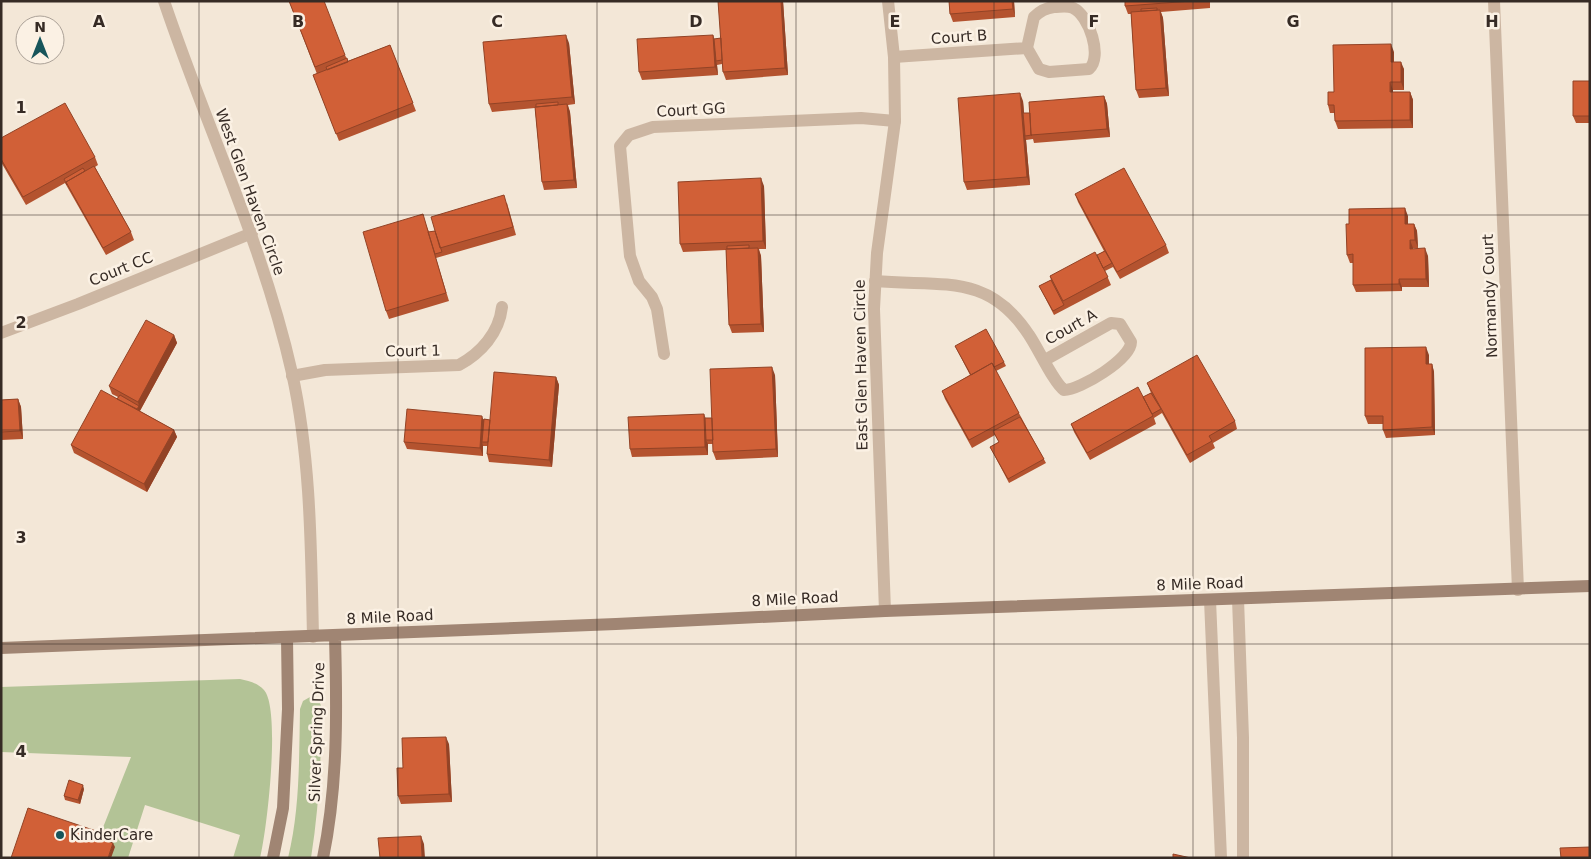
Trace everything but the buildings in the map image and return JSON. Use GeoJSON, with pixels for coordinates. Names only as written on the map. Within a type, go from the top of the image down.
{"type":"FeatureCollection","features":[{"type":"Feature","properties":{"kind":"main road","name":"8 Mile Road"},"geometry":{"type":"LineString","coordinates":[[1,648],[313,637],[885,610],[1238,600],[1590,586]]}},
{"type":"Feature","properties":{"kind":"main road","name":"Silver Spring Drive"},"geometry":{"type":"LineString","coordinates":[[323,858],[332,803],[336,752],[337,702],[334,636]]}},
{"type":"Feature","properties":{"kind":"main road","name":"Silver Spring Drive"},"geometry":{"type":"LineString","coordinates":[[273,858],[283,808],[288,709],[287,638]]}},
{"type":"Feature","properties":{"kind":"street","name":"West Glen Haven Circle"},"geometry":{"type":"LineString","coordinates":[[164,1],[190,80],[252,233],[276,311],[292,376],[303,453],[310,530],[313,637]]}},
{"type":"Feature","properties":{"kind":"street","name":"East Glen Haven Circle"},"geometry":{"type":"LineString","coordinates":[[885,610],[876,378],[875,281],[895,121],[894,57],[888,1]]}},
{"type":"Feature","properties":{"kind":"street","name":"Normandy Court"},"geometry":{"type":"LineString","coordinates":[[1494,1],[1518,590]]}},
{"type":"Feature","properties":{"kind":"street"},"geometry":{"type":"LineString","coordinates":[[1065,6],[1075,8],[1081,15],[1092,35],[1095,57],[1089,69],[1049,72],[1039,69],[1027,48],[1034,17],[1047,8],[1065,6]]}},
{"type":"Feature","properties":{"kind":"street","name":"Court B"},"geometry":{"type":"LineString","coordinates":[[894,57],[1027,48]]}},
{"type":"Feature","properties":{"kind":"street","name":"Court GG"},"geometry":{"type":"LineString","coordinates":[[664,354],[657,309],[652,298],[639,281],[630,256],[620,146],[629,135],[653,127],[861,118],[895,121]]}},
{"type":"Feature","properties":{"kind":"street","name":"Court CC"},"geometry":{"type":"LineString","coordinates":[[1,333],[78,304],[252,233]]}},
{"type":"Feature","properties":{"kind":"street","name":"Court A"},"geometry":{"type":"LineString","coordinates":[[875,281],[972,287],[984,292],[1008,307],[1045,360],[1061,388],[1070,390],[1115,365],[1129,349],[1131,342],[1120,324],[1110,323],[1045,360]]}},
{"type":"Feature","properties":{"kind":"street","name":"Court 1"},"geometry":{"type":"LineString","coordinates":[[292,376],[334,370],[459,365],[469,359],[488,340],[500,321],[502,307]]}},
{"type":"Feature","properties":{"kind":"street"},"geometry":{"type":"LineString","coordinates":[[1210,600],[1221,858]]}},
{"type":"Feature","properties":{"kind":"street"},"geometry":{"type":"LineString","coordinates":[[1238,600],[1243,738],[1243,858]]}},
{"type":"Feature","properties":{"kind":"green space"},"geometry":{"type":"Polygon","coordinates":[[[240,679],[256,684],[264,690],[269,702],[272,720],[269,798],[260,858],[233,858],[240,835],[145,805],[128,858],[111,858],[100,835],[131,757],[1,752],[1,687],[240,679]]]}},
{"type":"Feature","properties":{"kind":"green space"},"geometry":{"type":"Polygon","coordinates":[[[310,697],[319,700],[322,709],[319,784],[314,839],[311,858],[288,858],[297,803],[300,709],[303,701],[310,697]]]}},
{"type":"Feature","properties":{"kind":"place","name":"KinderCare"},"geometry":{"type":"Point","coordinates":[60,835]}}]}
